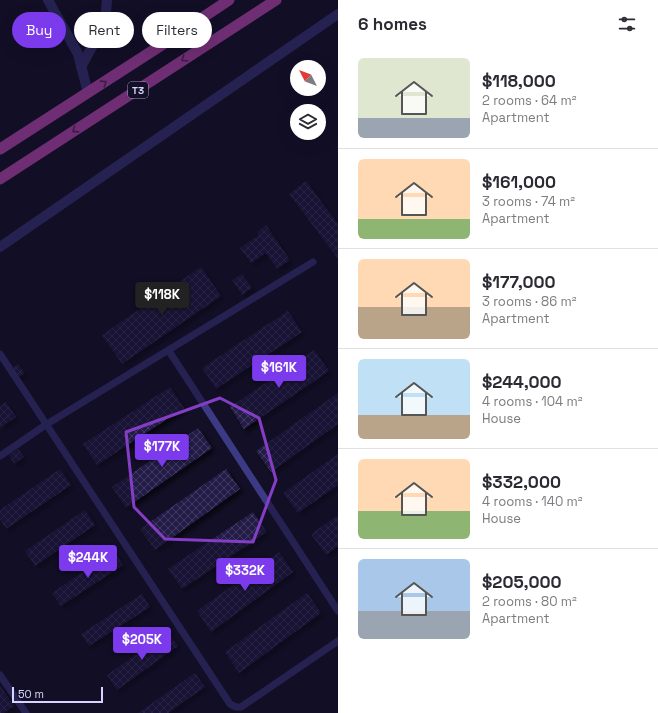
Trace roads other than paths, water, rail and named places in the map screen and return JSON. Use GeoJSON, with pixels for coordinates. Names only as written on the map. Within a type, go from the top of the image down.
{"type":"FeatureCollection","features":[{"type":"Feature","properties":{"kind":"highway","name":"T3"},"geometry":{"type":"LineString","coordinates":[[0,149],[88,93],[228,0]]}},
{"type":"Feature","properties":{"kind":"highway","name":"T3"},"geometry":{"type":"LineString","coordinates":[[0,179],[276,0]]}},
{"type":"Feature","properties":{"kind":"street"},"geometry":{"type":"LineString","coordinates":[[48,0],[78,54],[88,93]]}},
{"type":"Feature","properties":{"kind":"street"},"geometry":{"type":"LineString","coordinates":[[81,67],[105,23],[107,0]]}},
{"type":"Feature","properties":{"kind":"street"},"geometry":{"type":"LineString","coordinates":[[0,247],[338,14]]}},
{"type":"Feature","properties":{"kind":"lane"},"geometry":{"type":"LineString","coordinates":[[0,456],[47,424],[313,262]]}},
{"type":"Feature","properties":{"kind":"lane"},"geometry":{"type":"LineString","coordinates":[[169,351],[338,611]]}},
{"type":"Feature","properties":{"kind":"lane"},"geometry":{"type":"LineString","coordinates":[[0,354],[230,704],[236,707],[241,707],[338,641]]}},
{"type":"Feature","properties":{"kind":"lane"},"geometry":{"type":"LineString","coordinates":[[0,675],[26,713]]}}]}
